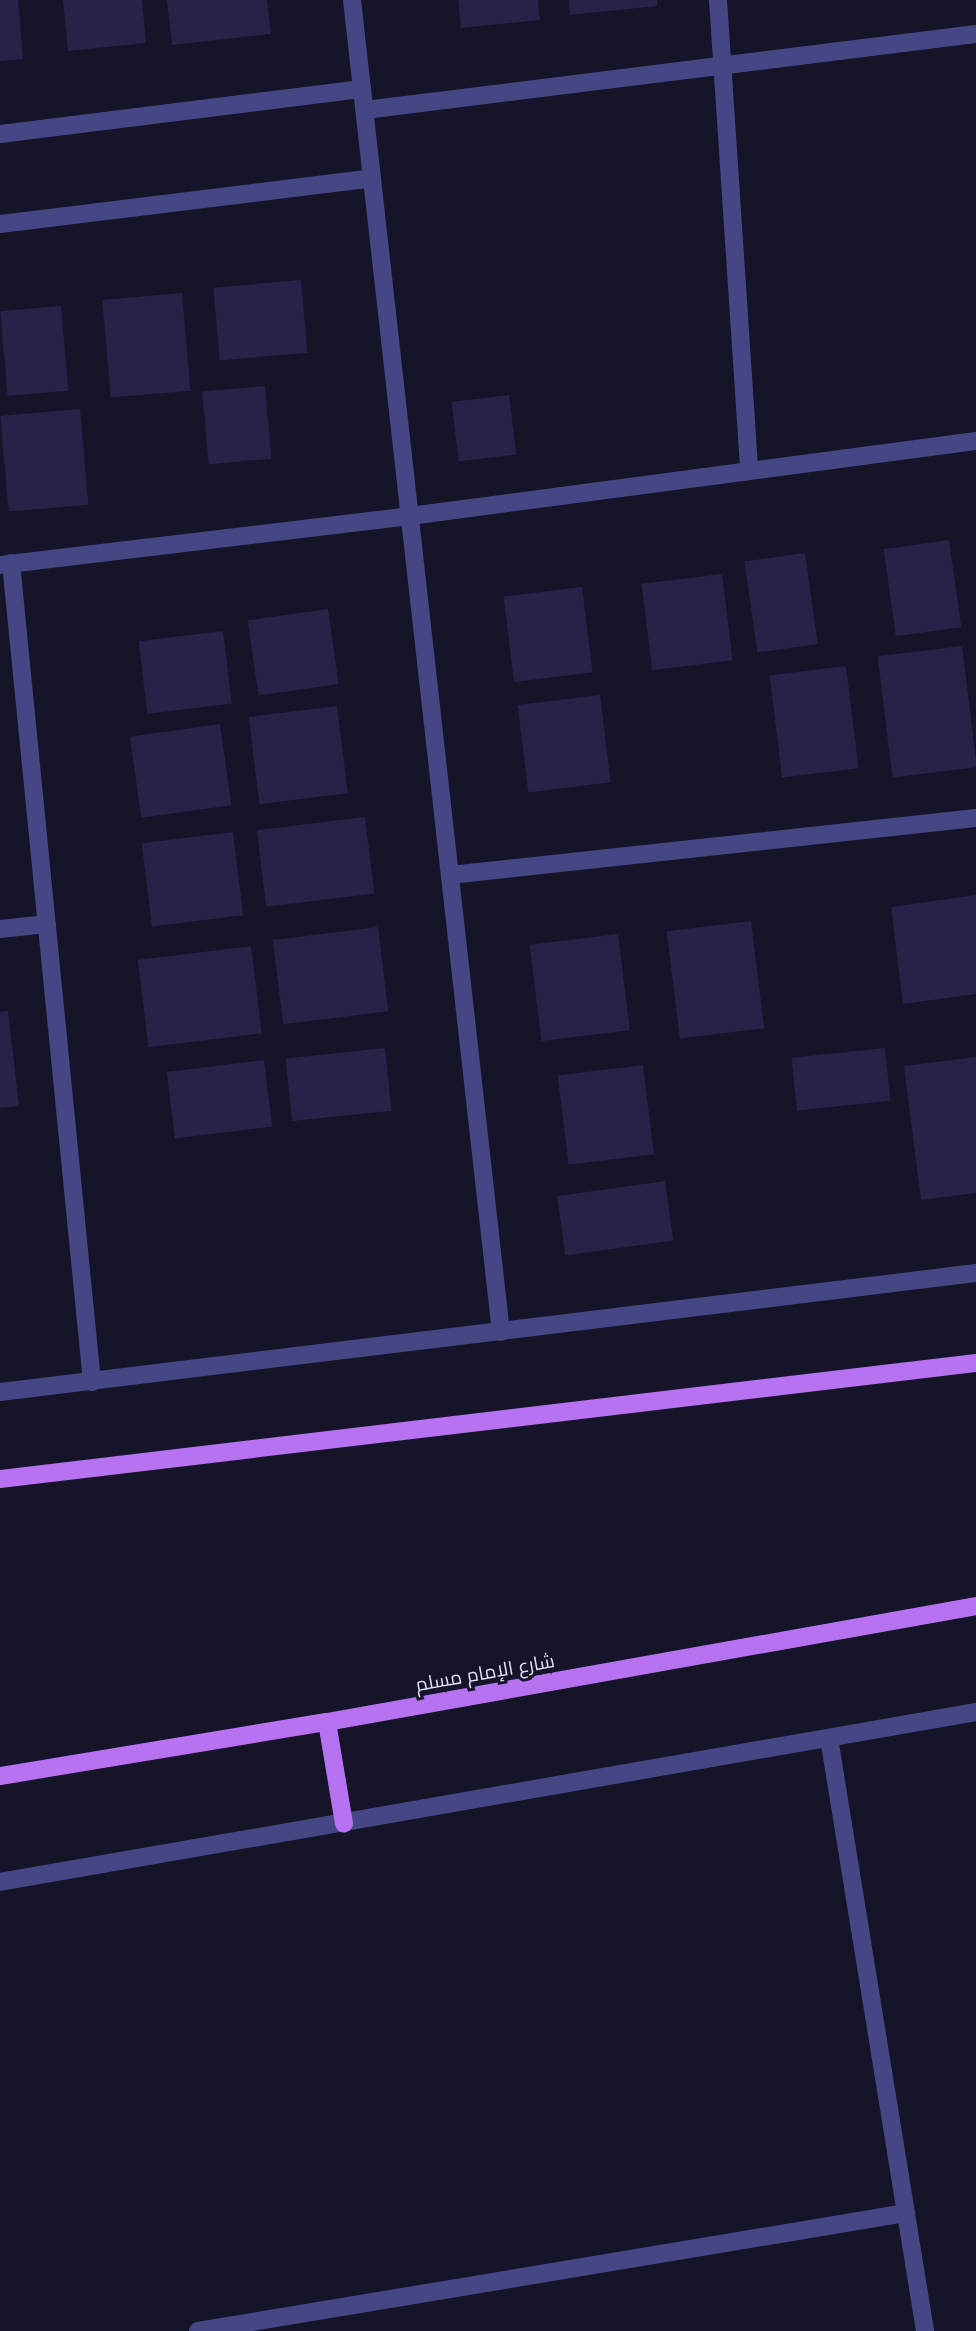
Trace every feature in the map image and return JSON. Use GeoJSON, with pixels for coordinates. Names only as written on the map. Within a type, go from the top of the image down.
{"type":"FeatureCollection","features":[{"type":"Feature","properties":{"kind":"main road"},"geometry":{"type":"LineString","coordinates":[[0,1479],[976,1363]]}},
{"type":"Feature","properties":{"kind":"main road","name":"شارع الإمام مسلم"},"geometry":{"type":"LineString","coordinates":[[0,1776],[327,1722],[976,1606]]}},
{"type":"Feature","properties":{"kind":"main road"},"geometry":{"type":"LineString","coordinates":[[327,1722],[344,1824]]}},
{"type":"Feature","properties":{"kind":"street"},"geometry":{"type":"LineString","coordinates":[[352,0],[502,1332]]}},
{"type":"Feature","properties":{"kind":"street"},"geometry":{"type":"LineString","coordinates":[[718,0],[749,471]]}},
{"type":"Feature","properties":{"kind":"street"},"geometry":{"type":"LineString","coordinates":[[365,110],[976,34]]}},
{"type":"Feature","properties":{"kind":"street"},"geometry":{"type":"LineString","coordinates":[[0,134],[362,89]]}},
{"type":"Feature","properties":{"kind":"street"},"geometry":{"type":"LineString","coordinates":[[0,224],[372,178]]}},
{"type":"Feature","properties":{"kind":"street"},"geometry":{"type":"LineString","coordinates":[[92,1382],[47,924],[5,564],[410,516],[976,441]]}},
{"type":"Feature","properties":{"kind":"street"},"geometry":{"type":"LineString","coordinates":[[450,875],[976,818]]}},
{"type":"Feature","properties":{"kind":"street"},"geometry":{"type":"LineString","coordinates":[[0,929],[47,924]]}},
{"type":"Feature","properties":{"kind":"street"},"geometry":{"type":"LineString","coordinates":[[0,1392],[976,1273]]}},
{"type":"Feature","properties":{"kind":"street"},"geometry":{"type":"LineString","coordinates":[[0,1882],[976,1712]]}},
{"type":"Feature","properties":{"kind":"street"},"geometry":{"type":"LineString","coordinates":[[829,1738],[925,2331]]}},
{"type":"Feature","properties":{"kind":"street"},"geometry":{"type":"LineString","coordinates":[[198,2331],[906,2213]]}},
{"type":"Feature","properties":{"kind":"building"},"geometry":{"type":"Polygon","coordinates":[[[0,0],[18,0],[23,59],[0,61],[0,0]]]}},
{"type":"Feature","properties":{"kind":"building"},"geometry":{"type":"Polygon","coordinates":[[[63,0],[142,0],[146,43],[68,51],[63,0]]]}},
{"type":"Feature","properties":{"kind":"building"},"geometry":{"type":"Polygon","coordinates":[[[167,0],[267,0],[271,34],[172,45],[167,0]]]}},
{"type":"Feature","properties":{"kind":"building"},"geometry":{"type":"Polygon","coordinates":[[[458,0],[538,0],[540,20],[461,28],[458,0]]]}},
{"type":"Feature","properties":{"kind":"building"},"geometry":{"type":"Polygon","coordinates":[[[569,0],[657,0],[657,6],[570,15],[569,0]]]}},
{"type":"Feature","properties":{"kind":"building"},"geometry":{"type":"Polygon","coordinates":[[[301,280],[307,353],[220,360],[213,288],[301,280]]]}},
{"type":"Feature","properties":{"kind":"building"},"geometry":{"type":"Polygon","coordinates":[[[182,293],[191,391],[111,398],[102,300],[182,293]]]}},
{"type":"Feature","properties":{"kind":"building"},"geometry":{"type":"Polygon","coordinates":[[[61,306],[68,391],[8,396],[0,311],[61,306]]]}},
{"type":"Feature","properties":{"kind":"building"},"geometry":{"type":"Polygon","coordinates":[[[265,386],[271,459],[209,464],[202,391],[265,386]]]}},
{"type":"Feature","properties":{"kind":"building"},"geometry":{"type":"Polygon","coordinates":[[[509,395],[516,455],[459,462],[451,402],[509,395]]]}},
{"type":"Feature","properties":{"kind":"building"},"geometry":{"type":"Polygon","coordinates":[[[80,409],[88,505],[9,512],[0,416],[80,409]]]}},
{"type":"Feature","properties":{"kind":"building"},"geometry":{"type":"Polygon","coordinates":[[[949,540],[961,627],[896,636],[884,549],[949,540]]]}},
{"type":"Feature","properties":{"kind":"building"},"geometry":{"type":"Polygon","coordinates":[[[805,553],[818,644],[757,653],[745,561],[805,553]]]}},
{"type":"Feature","properties":{"kind":"building"},"geometry":{"type":"Polygon","coordinates":[[[722,574],[733,660],[652,670],[642,584],[722,574]]]}},
{"type":"Feature","properties":{"kind":"building"},"geometry":{"type":"Polygon","coordinates":[[[582,587],[592,672],[514,682],[504,597],[582,587]]]}},
{"type":"Feature","properties":{"kind":"building"},"geometry":{"type":"Polygon","coordinates":[[[328,609],[339,684],[258,696],[248,620],[328,609]]]}},
{"type":"Feature","properties":{"kind":"building"},"geometry":{"type":"Polygon","coordinates":[[[223,631],[232,703],[148,714],[139,641],[223,631]]]}},
{"type":"Feature","properties":{"kind":"building"},"geometry":{"type":"Polygon","coordinates":[[[962,646],[976,767],[893,777],[878,656],[962,646]]]}},
{"type":"Feature","properties":{"kind":"building"},"geometry":{"type":"Polygon","coordinates":[[[846,666],[859,768],[782,778],[770,675],[846,666]]]}},
{"type":"Feature","properties":{"kind":"building"},"geometry":{"type":"Polygon","coordinates":[[[600,695],[611,782],[528,792],[518,705],[600,695]]]}},
{"type":"Feature","properties":{"kind":"building"},"geometry":{"type":"Polygon","coordinates":[[[337,706],[348,793],[259,804],[249,717],[337,706]]]}},
{"type":"Feature","properties":{"kind":"building"},"geometry":{"type":"Polygon","coordinates":[[[220,724],[231,805],[141,818],[130,737],[220,724]]]}},
{"type":"Feature","properties":{"kind":"building"},"geometry":{"type":"Polygon","coordinates":[[[365,817],[374,893],[266,907],[257,830],[365,817]]]}},
{"type":"Feature","properties":{"kind":"building"},"geometry":{"type":"Polygon","coordinates":[[[233,832],[243,915],[152,927],[142,843],[233,832]]]}},
{"type":"Feature","properties":{"kind":"building"},"geometry":{"type":"Polygon","coordinates":[[[976,895],[976,994],[903,1004],[891,907],[976,895]]]}},
{"type":"Feature","properties":{"kind":"building"},"geometry":{"type":"Polygon","coordinates":[[[751,921],[764,1028],[680,1039],[667,931],[751,921]]]}},
{"type":"Feature","properties":{"kind":"building"},"geometry":{"type":"Polygon","coordinates":[[[378,927],[388,1011],[283,1024],[273,940],[378,927]]]}},
{"type":"Feature","properties":{"kind":"building"},"geometry":{"type":"Polygon","coordinates":[[[618,934],[630,1030],[541,1041],[530,945],[618,934]]]}},
{"type":"Feature","properties":{"kind":"building"},"geometry":{"type":"Polygon","coordinates":[[[251,946],[262,1033],[149,1047],[138,960],[251,946]]]}},
{"type":"Feature","properties":{"kind":"building"},"geometry":{"type":"Polygon","coordinates":[[[8,1011],[19,1106],[0,1108],[0,1012],[8,1011]]]}},
{"type":"Feature","properties":{"kind":"building"},"geometry":{"type":"Polygon","coordinates":[[[385,1048],[392,1111],[292,1121],[286,1058],[385,1048]]]}},
{"type":"Feature","properties":{"kind":"building"},"geometry":{"type":"Polygon","coordinates":[[[885,1048],[891,1101],[797,1111],[792,1058],[885,1048]]]}},
{"type":"Feature","properties":{"kind":"building"},"geometry":{"type":"Polygon","coordinates":[[[976,1057],[976,1193],[921,1200],[904,1066],[976,1057]]]}},
{"type":"Feature","properties":{"kind":"building"},"geometry":{"type":"Polygon","coordinates":[[[264,1060],[272,1127],[175,1138],[167,1072],[264,1060]]]}},
{"type":"Feature","properties":{"kind":"building"},"geometry":{"type":"Polygon","coordinates":[[[643,1065],[654,1154],[569,1165],[558,1075],[643,1065]]]}},
{"type":"Feature","properties":{"kind":"building"},"geometry":{"type":"Polygon","coordinates":[[[665,1181],[673,1240],[565,1256],[557,1196],[665,1181]]]}}]}
